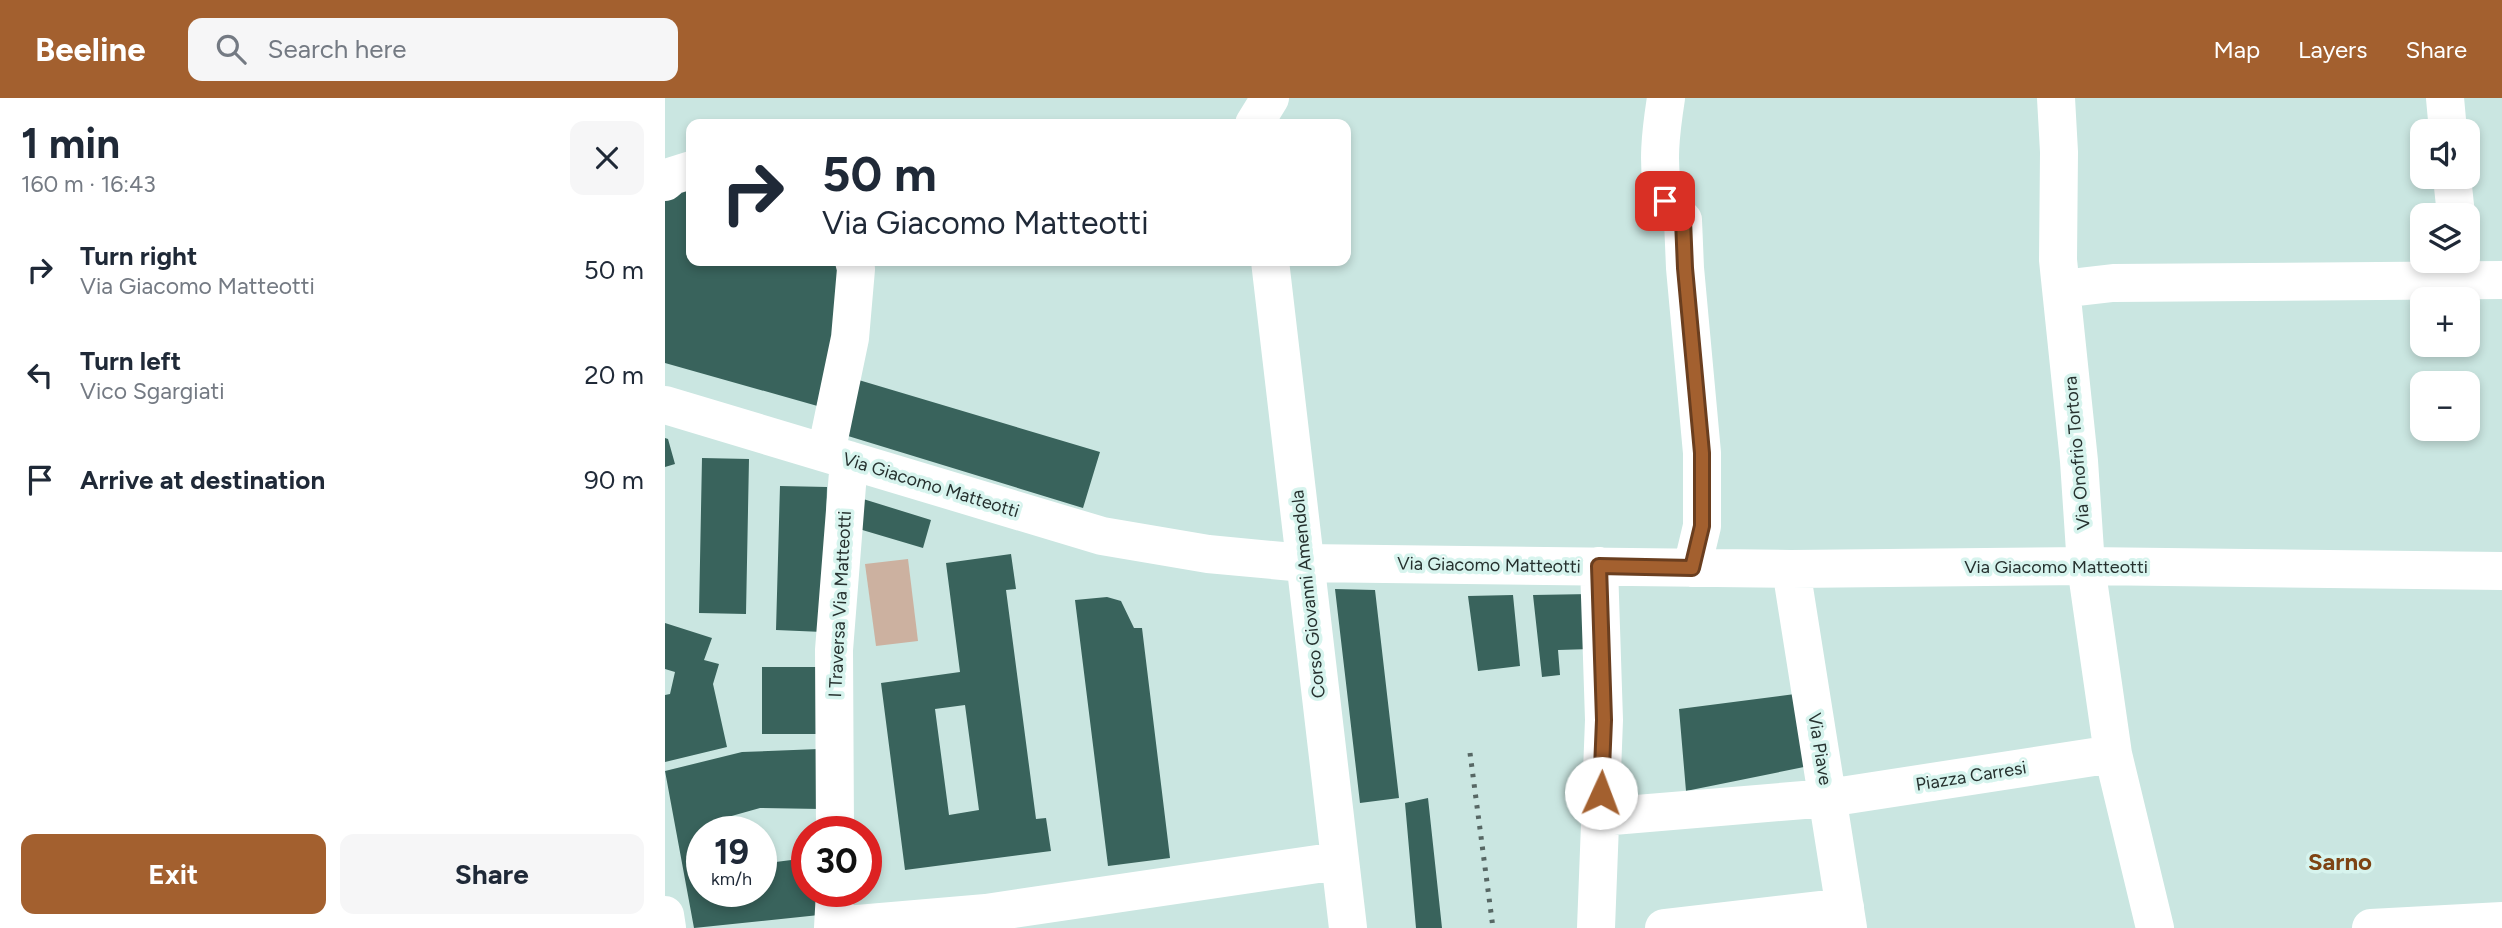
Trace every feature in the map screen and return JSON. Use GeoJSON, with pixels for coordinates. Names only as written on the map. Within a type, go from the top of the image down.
{"type":"FeatureCollection","features":[{"type":"Feature","properties":{"kind":"street"},"geometry":{"type":"LineString","coordinates":[[1248,98],[1251,119]]}},
{"type":"Feature","properties":{"kind":"street"},"geometry":{"type":"LineString","coordinates":[[1255,119],[1270,98]]}},
{"type":"Feature","properties":{"kind":"street"},"geometry":{"type":"LineString","coordinates":[[1666,98],[1661,136],[1662,174],[1665,201],[1683,220],[1702,453],[1702,526],[1692,568]]}},
{"type":"Feature","properties":{"kind":"street","name":"Via Onofrio Tortora"},"geometry":{"type":"LineString","coordinates":[[2056,98],[2059,152],[2058,260],[2079,461],[2086,566],[2113,754],[2155,928]]}},
{"type":"Feature","properties":{"kind":"street"},"geometry":{"type":"LineString","coordinates":[[2445,98],[2447,119]]}},
{"type":"Feature","properties":{"kind":"street"},"geometry":{"type":"LineString","coordinates":[[665,182],[672,176],[686,172]]}},
{"type":"Feature","properties":{"kind":"street","name":"I Traversa Via Matteotti"},"geometry":{"type":"LineString","coordinates":[[835,816],[834,650],[838,457],[855,266]]}},
{"type":"Feature","properties":{"kind":"street","name":"Corso Giovanni Amendola"},"geometry":{"type":"LineString","coordinates":[[1271,266],[1348,928]]}},
{"type":"Feature","properties":{"kind":"street"},"geometry":{"type":"LineString","coordinates":[[2061,289],[2113,283],[2410,272]]}},
{"type":"Feature","properties":{"kind":"street"},"geometry":{"type":"LineString","coordinates":[[2473,273],[2502,280]]}},
{"type":"Feature","properties":{"kind":"street","name":"Via Giacomo Matteotti"},"geometry":{"type":"LineString","coordinates":[[665,405],[1102,536],[1208,554],[1304,563],[1791,569],[2086,566],[2502,571]]}},
{"type":"Feature","properties":{"kind":"street"},"geometry":{"type":"LineString","coordinates":[[1596,928],[1604,720],[1599,566]]}},
{"type":"Feature","properties":{"kind":"street","name":"Via Piave"},"geometry":{"type":"LineString","coordinates":[[1791,569],[1847,917]]}},
{"type":"Feature","properties":{"kind":"street","name":"Piazza Carresi"},"geometry":{"type":"LineString","coordinates":[[1601,817],[1828,798],[2113,754]]}},
{"type":"Feature","properties":{"kind":"street"},"geometry":{"type":"LineString","coordinates":[[834,915],[986,913],[1339,861]]}},
{"type":"Feature","properties":{"kind":"street"},"geometry":{"type":"LineString","coordinates":[[665,915],[667,928]]}},
{"type":"Feature","properties":{"kind":"street"},"geometry":{"type":"LineString","coordinates":[[1664,928],[1847,917]]}},
{"type":"Feature","properties":{"kind":"street"},"geometry":{"type":"LineString","coordinates":[[2371,928],[2502,921]]}},
{"type":"Feature","properties":{"kind":"shaded area"},"geometry":{"type":"Polygon","coordinates":[[[908,559],[918,641],[876,646],[865,564],[908,559]]]}},
{"type":"Feature","properties":{"kind":"building"},"geometry":{"type":"Polygon","coordinates":[[[686,181],[686,266],[838,266],[841,294],[821,407],[665,363],[665,194],[686,181]]]}},
{"type":"Feature","properties":{"kind":"building"},"geometry":{"type":"Polygon","coordinates":[[[852,378],[1100,452],[1083,508],[848,436],[852,378]]]}},
{"type":"Feature","properties":{"kind":"building"},"geometry":{"type":"Polygon","coordinates":[[[665,438],[668,439],[675,464],[665,467],[665,438]]]}},
{"type":"Feature","properties":{"kind":"building"},"geometry":{"type":"Polygon","coordinates":[[[702,458],[749,459],[746,614],[699,613],[702,458]]]}},
{"type":"Feature","properties":{"kind":"building"},"geometry":{"type":"Polygon","coordinates":[[[780,486],[827,487],[823,632],[776,630],[780,486]]]}},
{"type":"Feature","properties":{"kind":"building"},"geometry":{"type":"Polygon","coordinates":[[[860,498],[931,520],[923,548],[859,529],[860,498]]]}},
{"type":"Feature","properties":{"kind":"building"},"geometry":{"type":"Polygon","coordinates":[[[1011,554],[1016,589],[1006,590],[1036,819],[1046,818],[1051,851],[905,870],[881,683],[960,672],[946,563],[1011,554]],[[965,705],[935,709],[949,815],[979,810],[965,705]]]}},
{"type":"Feature","properties":{"kind":"building"},"geometry":{"type":"Polygon","coordinates":[[[1335,589],[1375,590],[1399,798],[1360,803],[1335,589]]]}},
{"type":"Feature","properties":{"kind":"building"},"geometry":{"type":"Polygon","coordinates":[[[1591,594],[1591,649],[1558,650],[1560,675],[1542,677],[1533,595],[1591,594]]]}},
{"type":"Feature","properties":{"kind":"building"},"geometry":{"type":"Polygon","coordinates":[[[1513,595],[1520,666],[1478,671],[1468,596],[1513,595]]]}},
{"type":"Feature","properties":{"kind":"building"},"geometry":{"type":"Polygon","coordinates":[[[1107,597],[1121,601],[1134,628],[1142,628],[1170,858],[1108,866],[1075,600],[1107,597]]]}},
{"type":"Feature","properties":{"kind":"building"},"geometry":{"type":"Polygon","coordinates":[[[665,623],[712,638],[704,660],[719,664],[713,684],[727,747],[665,762],[665,695],[670,694],[675,672],[665,669],[665,623]]]}},
{"type":"Feature","properties":{"kind":"building"},"geometry":{"type":"Polygon","coordinates":[[[762,667],[819,667],[819,734],[762,734],[762,667]]]}},
{"type":"Feature","properties":{"kind":"building"},"geometry":{"type":"Polygon","coordinates":[[[1795,694],[1804,767],[1686,791],[1679,709],[1795,694]]]}},
{"type":"Feature","properties":{"kind":"building"},"geometry":{"type":"Polygon","coordinates":[[[819,749],[821,809],[760,808],[732,816],[686,816],[686,885],[665,771],[742,752],[819,749]]]}},
{"type":"Feature","properties":{"kind":"building"},"geometry":{"type":"Polygon","coordinates":[[[1428,798],[1442,928],[1416,928],[1405,803],[1428,798]]]}},
{"type":"Feature","properties":{"kind":"building"},"geometry":{"type":"Polygon","coordinates":[[[791,860],[791,907],[818,907],[819,915],[694,928],[690,907],[777,907],[777,862],[791,860]]]}},
{"type":"Feature","properties":{"kind":"railway"},"geometry":{"type":"LineString","coordinates":[[1470,753],[1493,928]]}},
{"type":"Feature","properties":{"kind":"district","name":"Sarno"},"geometry":{"type":"Point","coordinates":[2340,861]}},
{"type":"Feature","properties":{"kind":"route"},"geometry":{"type":"LineString","coordinates":[[1601,793],[1604,720],[1599,566],[1692,568],[1702,526],[1702,453],[1683,220],[1665,201]]}}]}
